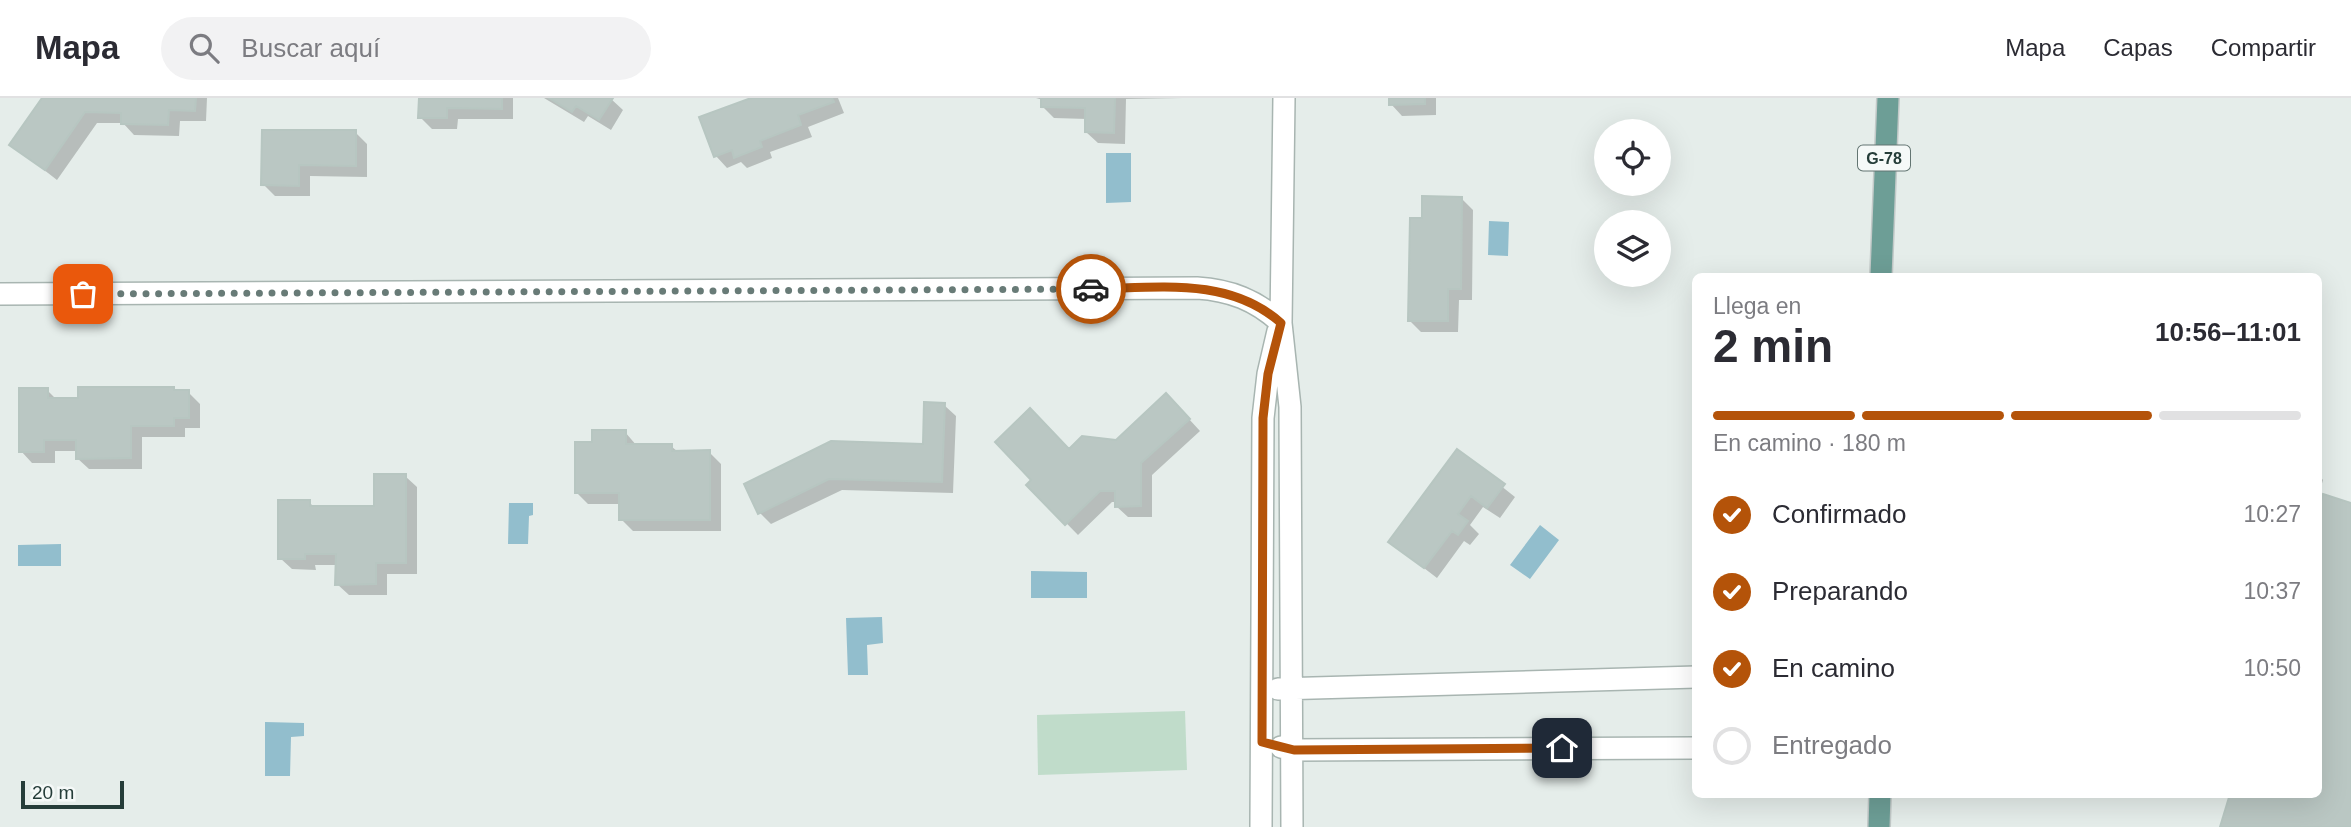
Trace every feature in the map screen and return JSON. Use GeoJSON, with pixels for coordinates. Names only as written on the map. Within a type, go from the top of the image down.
{"type":"FeatureCollection","features":[{"type":"Feature","properties":{"kind":"main road","name":"G-78"},"geometry":{"type":"LineString","coordinates":[[1881,273],[1888,98]]}},
{"type":"Feature","properties":{"kind":"main road"},"geometry":{"type":"LineString","coordinates":[[1879,827],[1880,798]]}},
{"type":"Feature","properties":{"kind":"street"},"geometry":{"type":"LineString","coordinates":[[1284,98],[1281,323],[1288,364],[1294,750],[1292,827]]}},
{"type":"Feature","properties":{"kind":"street"},"geometry":{"type":"LineString","coordinates":[[0,294],[1196,288],[1236,294],[1253,301],[1281,323]]}},
{"type":"Feature","properties":{"kind":"street"},"geometry":{"type":"LineString","coordinates":[[1261,827],[1263,418],[1268,374],[1281,323]]}},
{"type":"Feature","properties":{"kind":"street"},"geometry":{"type":"LineString","coordinates":[[1263,475],[1290,474]]}},
{"type":"Feature","properties":{"kind":"street"},"geometry":{"type":"LineString","coordinates":[[1263,596],[1292,594]]}},
{"type":"Feature","properties":{"kind":"street"},"geometry":{"type":"LineString","coordinates":[[1263,692],[1293,686],[1692,677]]}},
{"type":"Feature","properties":{"kind":"street"},"geometry":{"type":"LineString","coordinates":[[1262,742],[1294,750],[1692,748]]}},
{"type":"Feature","properties":{"kind":"green space"},"geometry":{"type":"Polygon","coordinates":[[[1185,711],[1187,770],[1038,775],[1037,715],[1185,711]]]}},
{"type":"Feature","properties":{"kind":"water"},"geometry":{"type":"Polygon","coordinates":[[[1106,153],[1131,153],[1131,202],[1106,203],[1106,153]]]}},
{"type":"Feature","properties":{"kind":"water"},"geometry":{"type":"Polygon","coordinates":[[[1489,221],[1509,222],[1508,256],[1488,255],[1489,221]]]}},
{"type":"Feature","properties":{"kind":"water"},"geometry":{"type":"Polygon","coordinates":[[[509,503],[533,503],[533,515],[529,516],[528,544],[508,544],[509,503]]]}},
{"type":"Feature","properties":{"kind":"water"},"geometry":{"type":"Polygon","coordinates":[[[1540,525],[1559,540],[1530,579],[1510,565],[1540,525]]]}},
{"type":"Feature","properties":{"kind":"water"},"geometry":{"type":"Polygon","coordinates":[[[61,544],[61,566],[18,566],[18,545],[61,544]]]}},
{"type":"Feature","properties":{"kind":"water"},"geometry":{"type":"Polygon","coordinates":[[[1031,571],[1087,572],[1087,598],[1031,598],[1031,571]]]}},
{"type":"Feature","properties":{"kind":"water"},"geometry":{"type":"Polygon","coordinates":[[[882,617],[883,643],[867,645],[868,675],[848,675],[846,618],[882,617]]]}},
{"type":"Feature","properties":{"kind":"water"},"geometry":{"type":"Polygon","coordinates":[[[265,722],[304,723],[304,736],[291,737],[290,776],[265,776],[265,722]]]}},
{"type":"Feature","properties":{"kind":"building"},"geometry":{"type":"Polygon","coordinates":[[[42,98],[196,98],[195,111],[169,110],[168,125],[121,124],[121,113],[85,112],[45,170],[9,145],[42,98]]]}},
{"type":"Feature","properties":{"kind":"building"},"geometry":{"type":"Polygon","coordinates":[[[419,98],[502,98],[502,109],[447,108],[447,118],[418,118],[419,98]]]}},
{"type":"Feature","properties":{"kind":"building"},"geometry":{"type":"Polygon","coordinates":[[[549,98],[613,98],[599,120],[576,106],[572,112],[549,98]]]}},
{"type":"Feature","properties":{"kind":"building"},"geometry":{"type":"Polygon","coordinates":[[[751,98],[832,98],[834,102],[798,115],[801,125],[760,141],[762,147],[734,158],[732,150],[714,157],[699,117],[751,98]]]}},
{"type":"Feature","properties":{"kind":"building"},"geometry":{"type":"Polygon","coordinates":[[[1041,98],[1115,98],[1114,133],[1085,132],[1085,108],[1041,107],[1041,98]]]}},
{"type":"Feature","properties":{"kind":"building"},"geometry":{"type":"Polygon","coordinates":[[[1389,98],[1425,98],[1425,104],[1389,105],[1389,98]]]}},
{"type":"Feature","properties":{"kind":"building"},"geometry":{"type":"Polygon","coordinates":[[[262,130],[356,130],[356,166],[299,165],[299,186],[261,185],[262,130]]]}},
{"type":"Feature","properties":{"kind":"building"},"geometry":{"type":"Polygon","coordinates":[[[1422,196],[1462,197],[1461,289],[1448,289],[1448,321],[1408,321],[1410,218],[1422,218],[1422,196]]]}},
{"type":"Feature","properties":{"kind":"building"},"geometry":{"type":"Polygon","coordinates":[[[78,387],[174,387],[174,390],[189,390],[189,418],[174,418],[174,426],[131,426],[131,458],[76,459],[76,440],[44,440],[44,452],[19,452],[19,388],[48,388],[48,398],[78,398],[78,387]]]}},
{"type":"Feature","properties":{"kind":"building"},"geometry":{"type":"Polygon","coordinates":[[[1166,393],[1190,419],[1141,463],[1141,506],[1115,507],[1115,491],[1100,491],[1065,525],[1026,485],[1031,480],[995,442],[1030,408],[1069,449],[1082,436],[1116,440],[1166,393]]]}},
{"type":"Feature","properties":{"kind":"building"},"geometry":{"type":"Polygon","coordinates":[[[924,402],[945,403],[942,482],[829,479],[758,514],[744,484],[831,441],[923,444],[924,402]]]}},
{"type":"Feature","properties":{"kind":"building"},"geometry":{"type":"Polygon","coordinates":[[[592,430],[626,430],[626,444],[672,444],[672,451],[710,450],[710,520],[619,520],[619,493],[575,493],[575,442],[592,442],[592,430]]]}},
{"type":"Feature","properties":{"kind":"building"},"geometry":{"type":"Polygon","coordinates":[[[1457,449],[1505,484],[1487,508],[1471,496],[1458,514],[1468,521],[1458,535],[1452,531],[1424,568],[1388,542],[1457,449]]]}},
{"type":"Feature","properties":{"kind":"building"},"geometry":{"type":"Polygon","coordinates":[[[374,474],[406,474],[406,563],[376,563],[376,584],[335,585],[336,554],[305,554],[305,559],[278,559],[278,500],[310,500],[310,506],[374,506],[374,474]]]}},
{"type":"Feature","properties":{"kind":"building"},"geometry":{"type":"Polygon","coordinates":[[[2323,494],[2351,503],[2351,827],[2220,827],[2229,798],[2322,798],[2323,494]]]}},
{"type":"Feature","properties":{"kind":"way so far"},"geometry":{"type":"LineString","coordinates":[[83,294],[1091,289]]}},
{"type":"Feature","properties":{"kind":"route"},"geometry":{"type":"LineString","coordinates":[[1091,289],[1217,289],[1253,301],[1281,323],[1268,374],[1263,418],[1262,742],[1294,750],[1562,748]]}}]}
